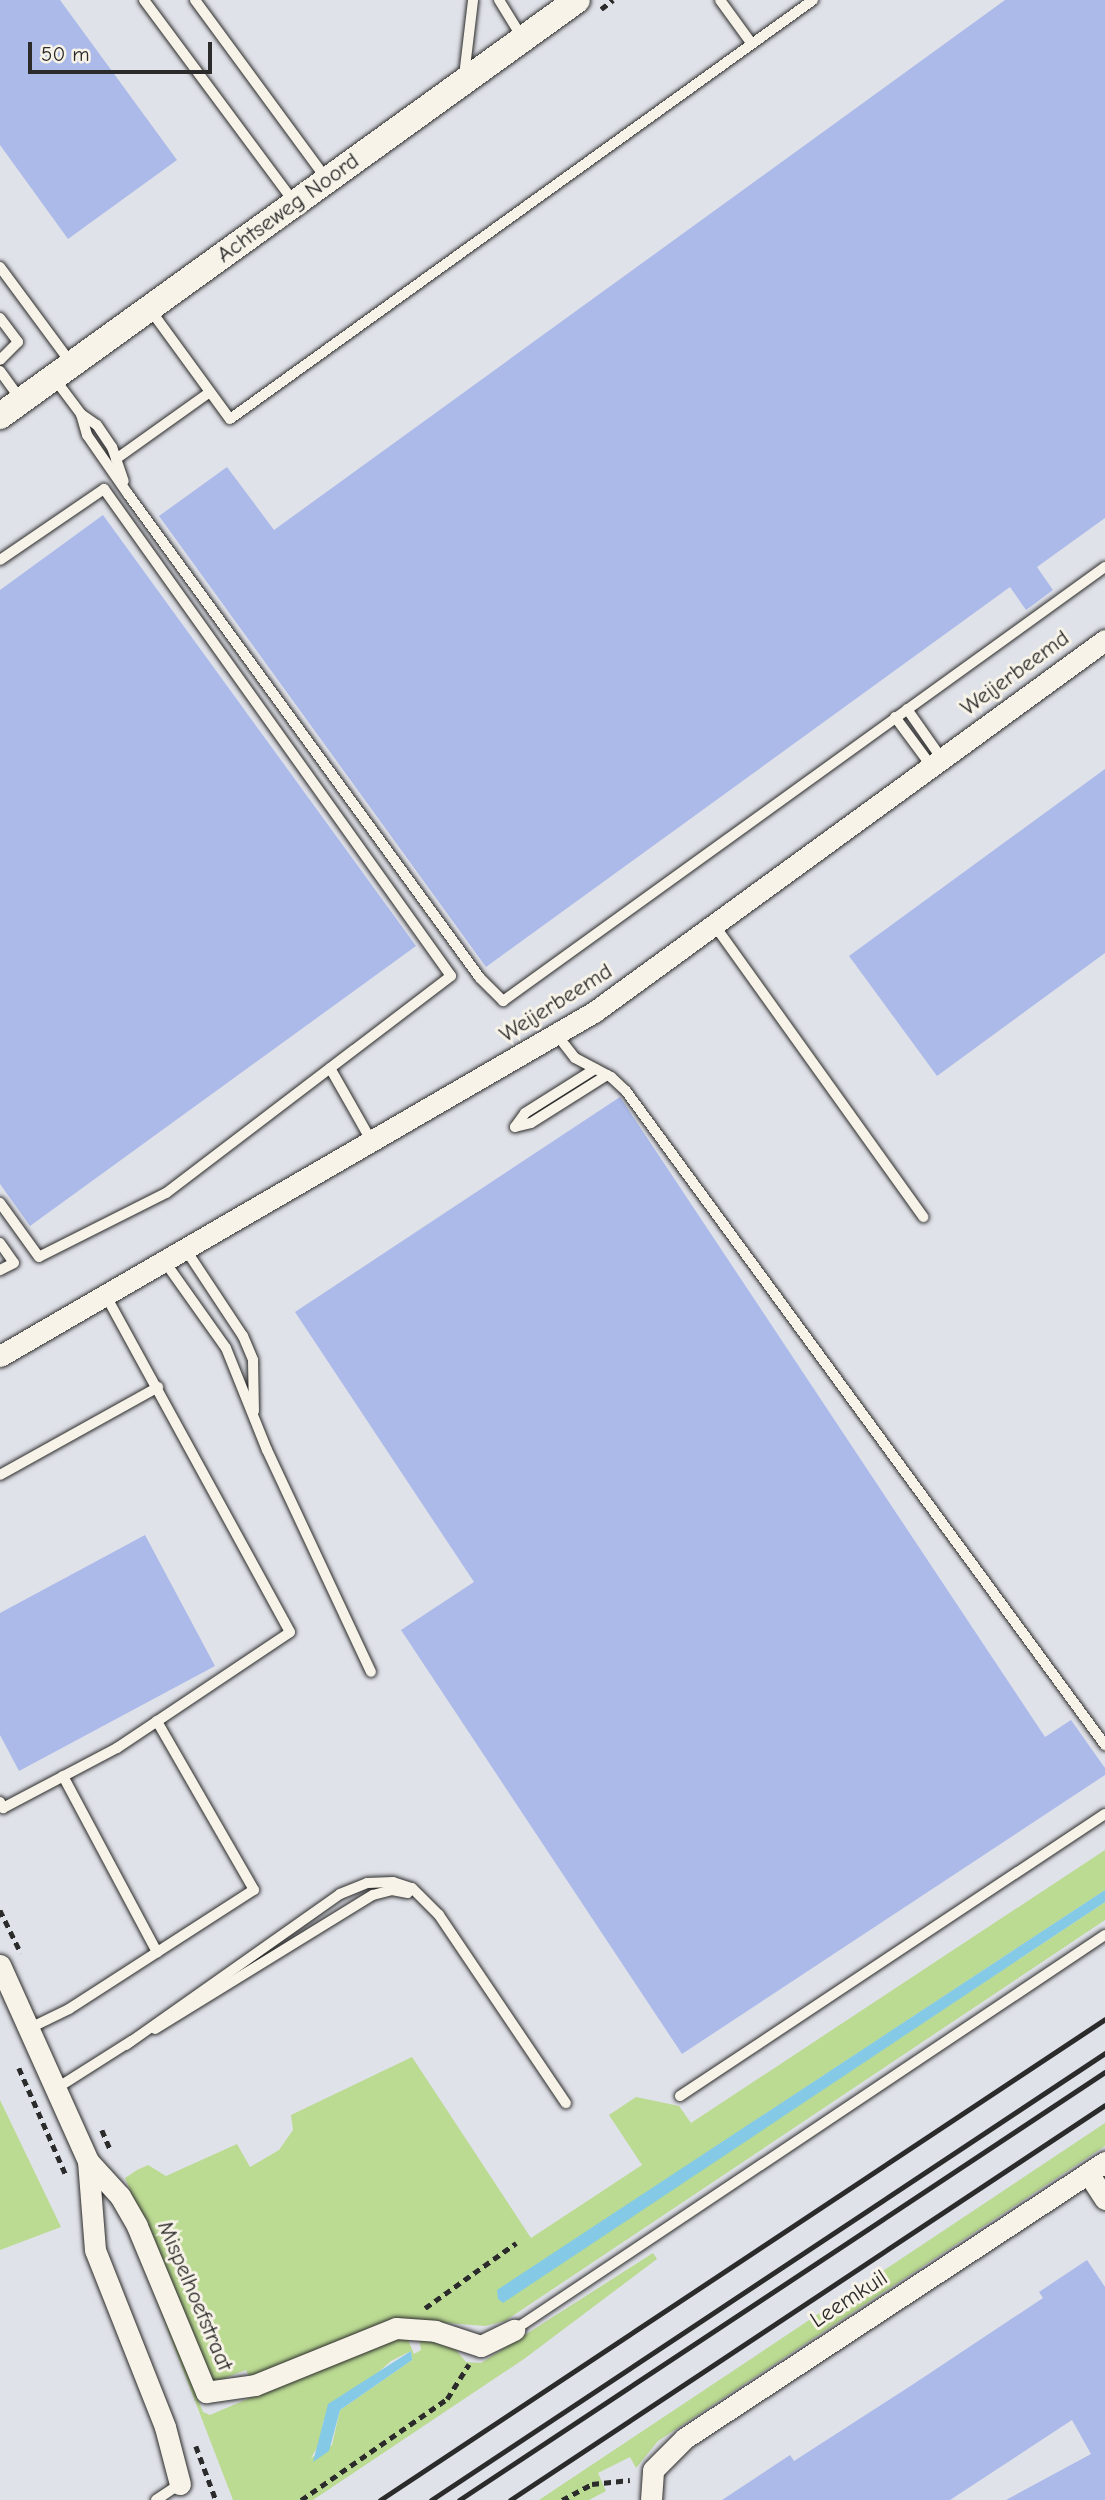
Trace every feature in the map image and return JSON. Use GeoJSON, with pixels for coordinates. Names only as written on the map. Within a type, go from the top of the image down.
{"type":"FeatureCollection","features":[{"type":"Feature","properties":{"kind":"street","name":"Achtseweg Noord"},"geometry":{"type":"LineString","coordinates":[[10,408],[577,0]]}},
{"type":"Feature","properties":{"kind":"street","name":"Weijerbeemd"},"geometry":{"type":"LineString","coordinates":[[0,1356],[557,1035],[715,926],[1105,640]]}},
{"type":"Feature","properties":{"kind":"street","name":"Mispelhoefstraat"},"geometry":{"type":"LineString","coordinates":[[0,1965],[88,2161],[95,2250],[164,2427],[180,2484]]}},
{"type":"Feature","properties":{"kind":"street","name":"Mispelhoefstraat"},"geometry":{"type":"LineString","coordinates":[[88,2161],[120,2196],[137,2226],[206,2392],[255,2385],[396,2328],[435,2331],[476,2346]]}},
{"type":"Feature","properties":{"kind":"street"},"geometry":{"type":"LineString","coordinates":[[1097,2168],[1105,2199]]}},
{"type":"Feature","properties":{"kind":"street","name":"Leemkuil"},"geometry":{"type":"LineString","coordinates":[[651,2494],[653,2470],[685,2438],[1097,2168]]}},
{"type":"Feature","properties":{"kind":"street"},"geometry":{"type":"LineString","coordinates":[[476,2346],[488,2344],[514,2330]]}},
{"type":"Feature","properties":{"kind":"lane"},"geometry":{"type":"LineString","coordinates":[[144,0],[295,203]]}},
{"type":"Feature","properties":{"kind":"lane"},"geometry":{"type":"LineString","coordinates":[[195,0],[327,180]]}},
{"type":"Feature","properties":{"kind":"lane"},"geometry":{"type":"LineString","coordinates":[[464,82],[473,0]]}},
{"type":"Feature","properties":{"kind":"lane"},"geometry":{"type":"LineString","coordinates":[[499,0],[523,39]]}},
{"type":"Feature","properties":{"kind":"lane"},"geometry":{"type":"LineString","coordinates":[[720,0],[752,44]]}},
{"type":"Feature","properties":{"kind":"lane"},"geometry":{"type":"LineString","coordinates":[[149,308],[230,419],[813,0]]}},
{"type":"Feature","properties":{"kind":"lane"},"geometry":{"type":"LineString","coordinates":[[0,267],[62,370],[87,435],[480,978],[503,1001],[1105,567]]}},
{"type":"Feature","properties":{"kind":"lane"},"geometry":{"type":"LineString","coordinates":[[0,318],[18,342],[0,360]]}},
{"type":"Feature","properties":{"kind":"lane"},"geometry":{"type":"LineString","coordinates":[[0,371],[10,408]]}},
{"type":"Feature","properties":{"kind":"lane"},"geometry":{"type":"LineString","coordinates":[[116,459],[210,392]]}},
{"type":"Feature","properties":{"kind":"lane"},"geometry":{"type":"LineString","coordinates":[[81,414],[97,425],[116,459],[128,494]]}},
{"type":"Feature","properties":{"kind":"lane"},"geometry":{"type":"LineString","coordinates":[[0,561],[104,489],[451,976],[166,1194],[39,1257],[0,1203]]}},
{"type":"Feature","properties":{"kind":"lane"},"geometry":{"type":"LineString","coordinates":[[907,709],[937,763]]}},
{"type":"Feature","properties":{"kind":"lane"},"geometry":{"type":"LineString","coordinates":[[895,716],[937,763]]}},
{"type":"Feature","properties":{"kind":"lane"},"geometry":{"type":"LineString","coordinates":[[715,926],[923,1217]]}},
{"type":"Feature","properties":{"kind":"lane"},"geometry":{"type":"LineString","coordinates":[[557,1035],[575,1058],[607,1074],[626,1091],[1105,1745]]}},
{"type":"Feature","properties":{"kind":"lane"},"geometry":{"type":"LineString","coordinates":[[330,1068],[372,1143]]}},
{"type":"Feature","properties":{"kind":"lane"},"geometry":{"type":"LineString","coordinates":[[595,1069],[525,1113],[515,1127],[531,1124],[607,1074]]}},
{"type":"Feature","properties":{"kind":"lane"},"geometry":{"type":"LineString","coordinates":[[0,1243],[14,1263],[0,1270]]}},
{"type":"Feature","properties":{"kind":"lane"},"geometry":{"type":"LineString","coordinates":[[186,1250],[243,1336],[253,1360],[254,1418]]}},
{"type":"Feature","properties":{"kind":"lane"},"geometry":{"type":"LineString","coordinates":[[165,1262],[226,1348],[254,1418],[371,1672]]}},
{"type":"Feature","properties":{"kind":"lane"},"geometry":{"type":"LineString","coordinates":[[0,1802],[3,1808],[157,1721],[290,1632],[106,1296]]}},
{"type":"Feature","properties":{"kind":"lane"},"geometry":{"type":"LineString","coordinates":[[0,1475],[158,1387]]}},
{"type":"Feature","properties":{"kind":"lane"},"geometry":{"type":"LineString","coordinates":[[30,2028],[158,1952],[254,1890],[157,1721]]}},
{"type":"Feature","properties":{"kind":"lane"},"geometry":{"type":"LineString","coordinates":[[63,1776],[158,1952]]}},
{"type":"Feature","properties":{"kind":"lane"},"geometry":{"type":"LineString","coordinates":[[680,2096],[1105,1814]]}},
{"type":"Feature","properties":{"kind":"lane"},"geometry":{"type":"LineString","coordinates":[[57,2088],[125,2045],[340,1894],[367,1883],[393,1882],[412,1888],[427,1901],[566,2104]]}},
{"type":"Feature","properties":{"kind":"lane"},"geometry":{"type":"LineString","coordinates":[[125,2045],[203,2002],[373,1895],[392,1890],[427,1901]]}},
{"type":"Feature","properties":{"kind":"lane"},"geometry":{"type":"LineString","coordinates":[[514,2330],[1105,1935]]}},
{"type":"Feature","properties":{"kind":"lane"},"geometry":{"type":"LineString","coordinates":[[156,2500],[180,2484]]}},
{"type":"Feature","properties":{"kind":"path"},"geometry":{"type":"LineString","coordinates":[[396,2328],[516,2243]]}},
{"type":"Feature","properties":{"kind":"path"},"geometry":{"type":"LineString","coordinates":[[301,2500],[447,2399],[463,2379],[476,2346]]}},
{"type":"Feature","properties":{"kind":"path"},"geometry":{"type":"LineString","coordinates":[[562,2500],[607,2480],[634,2481],[651,2494]]}},
{"type":"Feature","properties":{"kind":"shaded area"},"geometry":{"type":"Polygon","coordinates":[[[0,0],[1105,0],[1105,2500],[0,2500],[0,0]]]}},
{"type":"Feature","properties":{"kind":"green space"},"geometry":{"type":"Polygon","coordinates":[[[1105,1850],[1105,1890],[498,2290],[498,2299],[503,2302],[1105,1902],[1105,1920],[505,2321],[485,2326],[397,2319],[250,2378],[246,2370],[209,2384],[125,2178],[137,2170],[148,2165],[166,2176],[237,2144],[250,2167],[279,2150],[293,2130],[291,2115],[412,2057],[531,2238],[642,2165],[609,2115],[636,2097],[679,2106],[691,2123],[1105,1850]]]}},
{"type":"Feature","properties":{"kind":"green space"},"geometry":{"type":"Polygon","coordinates":[[[0,2100],[61,2227],[0,2250],[0,2100]]]}},
{"type":"Feature","properties":{"kind":"green space"},"geometry":{"type":"Polygon","coordinates":[[[1105,2123],[1105,2146],[658,2441],[636,2468],[630,2457],[598,2473],[606,2491],[589,2500],[539,2500],[1105,2123]]]}},
{"type":"Feature","properties":{"kind":"green space"},"geometry":{"type":"Polygon","coordinates":[[[129,2229],[203,2412],[210,2415],[376,2344],[406,2335],[414,2354],[421,2350],[419,2337],[456,2350],[466,2362],[481,2363],[653,2253],[657,2259],[524,2359],[313,2500],[233,2500],[129,2229]],[[411,2351],[391,2361],[323,2421],[321,2441],[311,2458],[332,2445],[340,2410],[412,2360],[411,2351]]]}},
{"type":"Feature","properties":{"kind":"water"},"geometry":{"type":"Polygon","coordinates":[[[1105,1890],[1105,1902],[503,2303],[498,2299],[497,2290],[1105,1890]]]}},
{"type":"Feature","properties":{"kind":"water"},"geometry":{"type":"Polygon","coordinates":[[[411,2351],[412,2360],[340,2410],[329,2451],[313,2462],[328,2404],[411,2351]]]}},
{"type":"Feature","properties":{"kind":"building"},"geometry":{"type":"Polygon","coordinates":[[[0,0],[60,0],[177,160],[68,239],[0,145],[0,0]]]}},
{"type":"Feature","properties":{"kind":"building"},"geometry":{"type":"Polygon","coordinates":[[[1005,0],[1105,0],[1105,518],[1037,567],[1053,590],[1026,610],[1010,587],[486,967],[159,516],[227,467],[274,530],[1005,0]]]}},
{"type":"Feature","properties":{"kind":"building"},"geometry":{"type":"Polygon","coordinates":[[[103,515],[416,946],[30,1226],[0,1184],[0,590],[103,515]]]}},
{"type":"Feature","properties":{"kind":"building"},"geometry":{"type":"Polygon","coordinates":[[[1105,769],[1105,953],[937,1076],[849,956],[1105,769]]]}},
{"type":"Feature","properties":{"kind":"building"},"geometry":{"type":"Polygon","coordinates":[[[620,1097],[1045,1737],[1071,1720],[1105,1768],[1105,1775],[682,2054],[401,1630],[474,1582],[295,1312],[620,1097]]]}},
{"type":"Feature","properties":{"kind":"building"},"geometry":{"type":"Polygon","coordinates":[[[145,1535],[215,1666],[19,1771],[0,1735],[0,1613],[145,1535]]]}},
{"type":"Feature","properties":{"kind":"building"},"geometry":{"type":"Polygon","coordinates":[[[1087,2260],[1105,2287],[1105,2500],[1006,2500],[1091,2454],[1072,2420],[950,2500],[722,2500],[790,2455],[794,2461],[912,2385],[1043,2298],[1039,2292],[1087,2260]]]}},
{"type":"Feature","properties":{"kind":"railway"},"geometry":{"type":"LineString","coordinates":[[380,2500],[1105,2019]]}},
{"type":"Feature","properties":{"kind":"railway"},"geometry":{"type":"LineString","coordinates":[[431,2500],[1105,2053]]}},
{"type":"Feature","properties":{"kind":"railway"},"geometry":{"type":"LineString","coordinates":[[459,2500],[1105,2072]]}},
{"type":"Feature","properties":{"kind":"railway"},"geometry":{"type":"LineString","coordinates":[[510,2500],[1105,2105]]}}]}
